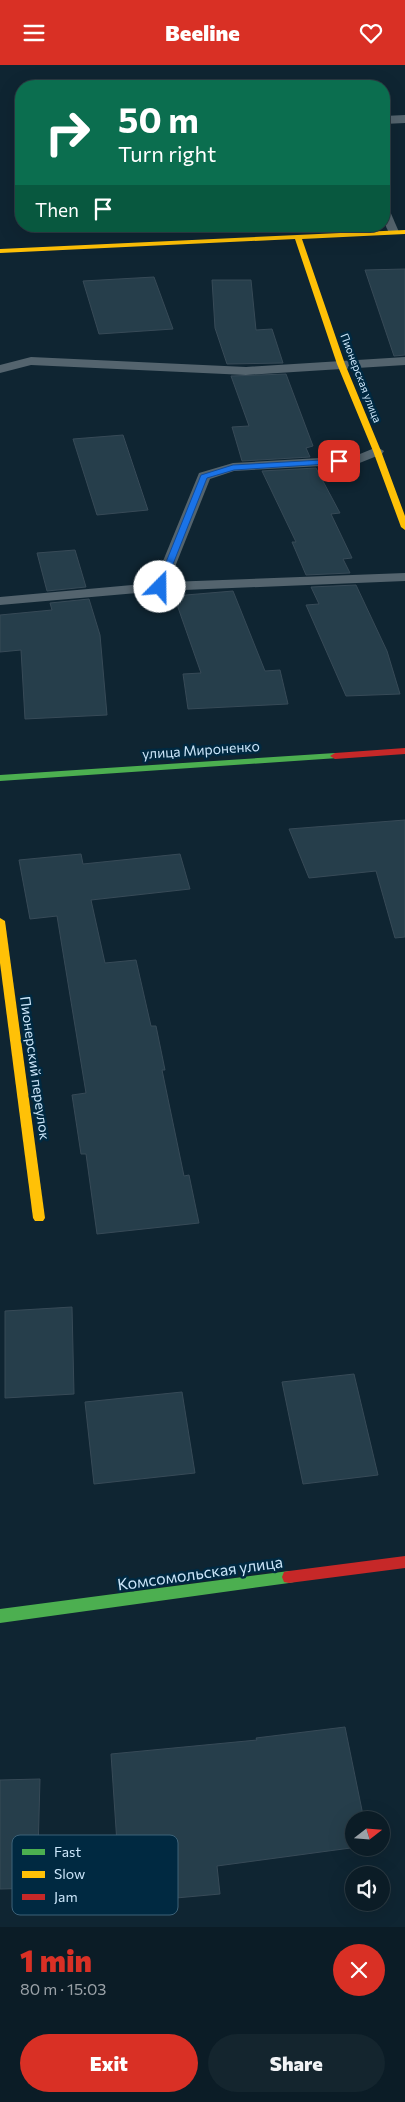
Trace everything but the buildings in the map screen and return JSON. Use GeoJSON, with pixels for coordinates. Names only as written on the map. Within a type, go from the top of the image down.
{"type":"FeatureCollection","features":[{"type":"Feature","properties":{"kind":"street"},"geometry":{"type":"LineString","coordinates":[[390,120],[405,119]]}},
{"type":"Feature","properties":{"kind":"street"},"geometry":{"type":"LineString","coordinates":[[0,251],[400,232]]}},
{"type":"Feature","properties":{"kind":"street","name":"Пионерская улица"},"geometry":{"type":"LineString","coordinates":[[298,237],[341,364],[377,451],[405,527]]}},
{"type":"Feature","properties":{"kind":"street","name":"улица Мироненко"},"geometry":{"type":"LineString","coordinates":[[0,778],[405,751]]}},
{"type":"Feature","properties":{"kind":"street","name":"Пионерский переулок"},"geometry":{"type":"LineString","coordinates":[[0,921],[39,1218]]}},
{"type":"Feature","properties":{"kind":"street","name":"Комсомольская улица"},"geometry":{"type":"LineString","coordinates":[[0,1616],[405,1562]]}},
{"type":"Feature","properties":{"kind":"lane"},"geometry":{"type":"LineString","coordinates":[[390,218],[400,232]]}},
{"type":"Feature","properties":{"kind":"lane"},"geometry":{"type":"LineString","coordinates":[[0,369],[31,361],[246,371],[405,361]]}},
{"type":"Feature","properties":{"kind":"lane"},"geometry":{"type":"LineString","coordinates":[[160,587],[204,476],[233,467],[357,460],[377,451]]}},
{"type":"Feature","properties":{"kind":"lane"},"geometry":{"type":"LineString","coordinates":[[0,601],[160,587],[405,577]]}},
{"type":"Feature","properties":{"kind":"traffic: fast"},"geometry":{"type":"LineString","coordinates":[[0,778],[335,756]]}},
{"type":"Feature","properties":{"kind":"traffic: fast"},"geometry":{"type":"LineString","coordinates":[[0,1616],[289,1577]]}},
{"type":"Feature","properties":{"kind":"traffic: slow"},"geometry":{"type":"LineString","coordinates":[[0,251],[405,232]]}},
{"type":"Feature","properties":{"kind":"traffic: slow"},"geometry":{"type":"LineString","coordinates":[[298,237],[341,364],[377,451],[405,527]]}},
{"type":"Feature","properties":{"kind":"traffic: slow"},"geometry":{"type":"LineString","coordinates":[[0,921],[39,1218]]}},
{"type":"Feature","properties":{"kind":"traffic: jam"},"geometry":{"type":"LineString","coordinates":[[335,756],[405,751]]}},
{"type":"Feature","properties":{"kind":"traffic: jam"},"geometry":{"type":"LineString","coordinates":[[289,1577],[405,1562]]}},
{"type":"Feature","properties":{"kind":"route"},"geometry":{"type":"LineString","coordinates":[[160,587],[204,476],[233,467],[339,461]]}}]}
